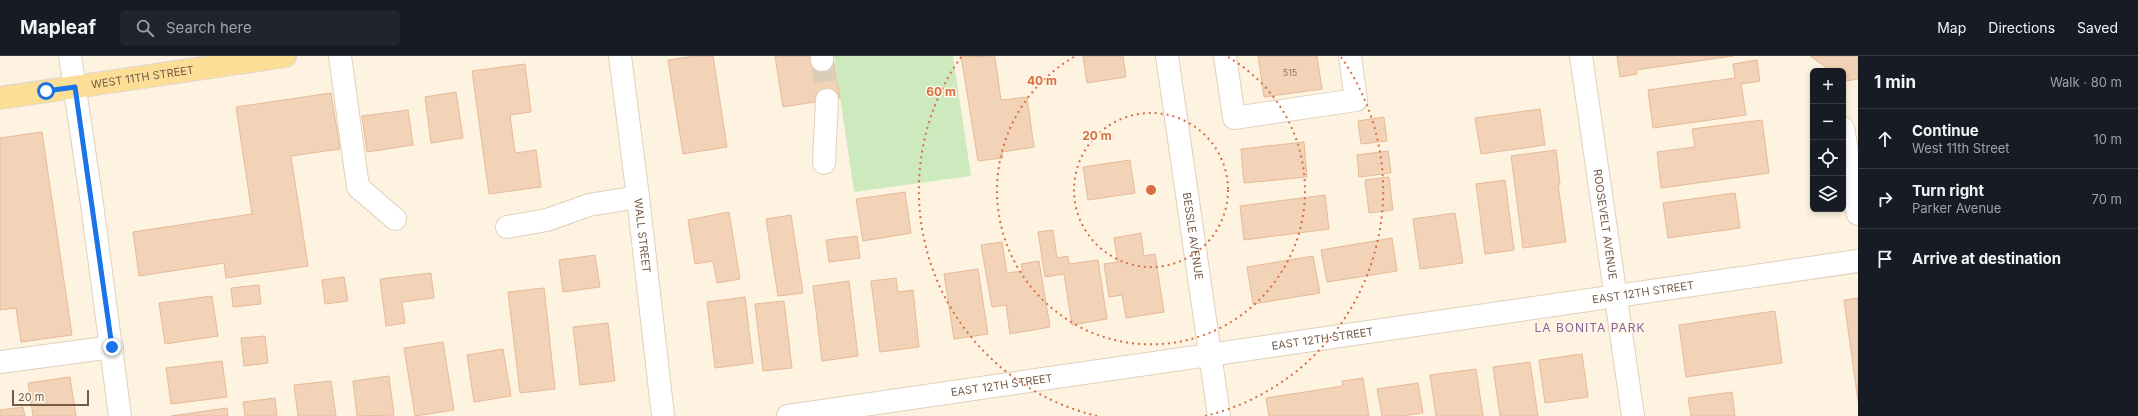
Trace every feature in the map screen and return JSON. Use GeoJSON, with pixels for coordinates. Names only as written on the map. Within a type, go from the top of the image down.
{"type":"FeatureCollection","features":[{"type":"Feature","properties":{"kind":"main road","name":"WEST 11TH STREET"},"geometry":{"type":"LineString","coordinates":[[0,98],[75,87],[200,62],[285,56]]}},
{"type":"Feature","properties":{"kind":"street"},"geometry":{"type":"LineString","coordinates":[[70,56],[112,347],[120,416]]}},
{"type":"Feature","properties":{"kind":"street"},"geometry":{"type":"LineString","coordinates":[[340,56],[358,187],[395,219]]}},
{"type":"Feature","properties":{"kind":"street","name":"WALL STREET"},"geometry":{"type":"LineString","coordinates":[[620,56],[663,416]]}},
{"type":"Feature","properties":{"kind":"street","name":"BESSLE AVENUE"},"geometry":{"type":"LineString","coordinates":[[1167,56],[1219,416]]}},
{"type":"Feature","properties":{"kind":"street"},"geometry":{"type":"LineString","coordinates":[[1225,56],[1234,118],[1356,100],[1350,56]]}},
{"type":"Feature","properties":{"kind":"street","name":"ROOSEVELT AVENUE"},"geometry":{"type":"LineString","coordinates":[[1581,56],[1633,416]]}},
{"type":"Feature","properties":{"kind":"street"},"geometry":{"type":"LineString","coordinates":[[824,163],[827,100]]}},
{"type":"Feature","properties":{"kind":"street"},"geometry":{"type":"LineString","coordinates":[[1845,140],[1858,214]]}},
{"type":"Feature","properties":{"kind":"street"},"geometry":{"type":"LineString","coordinates":[[506,227],[547,220],[589,205],[638,197]]}},
{"type":"Feature","properties":{"kind":"street","name":"EAST 12TH STREET"},"geometry":{"type":"LineString","coordinates":[[788,416],[1858,261]]}},
{"type":"Feature","properties":{"kind":"street"},"geometry":{"type":"LineString","coordinates":[[0,362],[112,347]]}},
{"type":"Feature","properties":{"kind":"green space"},"geometry":{"type":"Polygon","coordinates":[[[834,56],[953,56],[971,176],[854,192],[834,56]]]}},
{"type":"Feature","properties":{"kind":"building"},"geometry":{"type":"Polygon","coordinates":[[[696,56],[713,56],[727,147],[683,154],[668,60],[696,56]]]}},
{"type":"Feature","properties":{"kind":"building"},"geometry":{"type":"Polygon","coordinates":[[[775,56],[810,56],[811,62],[833,58],[840,98],[783,107],[775,56]]]}},
{"type":"Feature","properties":{"kind":"building"},"geometry":{"type":"Polygon","coordinates":[[[961,56],[995,57],[1001,100],[1027,97],[1034,147],[1002,152],[1003,158],[978,161],[961,56]]]}},
{"type":"Feature","properties":{"kind":"building"},"geometry":{"type":"Polygon","coordinates":[[[1083,56],[1123,56],[1126,77],[1087,83],[1083,56]]]}},
{"type":"Feature","properties":{"kind":"building"},"geometry":{"type":"Polygon","coordinates":[[[1258,56],[1317,56],[1322,89],[1264,97],[1258,56]]]}},
{"type":"Feature","properties":{"kind":"building"},"geometry":{"type":"Polygon","coordinates":[[[1617,56],[1733,56],[1636,70],[1637,74],[1620,77],[1617,56]]]}},
{"type":"Feature","properties":{"kind":"building"},"geometry":{"type":"Polygon","coordinates":[[[1810,56],[1858,56],[1858,79],[1846,81],[1846,68],[1827,68],[1810,56]]]}},
{"type":"Feature","properties":{"kind":"building"},"geometry":{"type":"Polygon","coordinates":[[[1757,60],[1760,81],[1741,84],[1746,115],[1653,128],[1648,90],[1735,78],[1733,64],[1757,60]]]}},
{"type":"Feature","properties":{"kind":"building"},"geometry":{"type":"Polygon","coordinates":[[[525,64],[531,112],[510,115],[515,153],[536,150],[541,187],[489,194],[472,71],[525,64]]]}},
{"type":"Feature","properties":{"kind":"building"},"geometry":{"type":"Polygon","coordinates":[[[456,92],[463,138],[431,143],[425,97],[456,92]]]}},
{"type":"Feature","properties":{"kind":"building"},"geometry":{"type":"Polygon","coordinates":[[[331,93],[340,149],[291,156],[308,266],[226,278],[224,263],[139,276],[133,232],[252,214],[236,107],[331,93]]]}},
{"type":"Feature","properties":{"kind":"building"},"geometry":{"type":"Polygon","coordinates":[[[1540,109],[1545,145],[1481,154],[1475,118],[1540,109]]]}},
{"type":"Feature","properties":{"kind":"building"},"geometry":{"type":"Polygon","coordinates":[[[408,110],[413,145],[367,152],[362,116],[408,110]]]}},
{"type":"Feature","properties":{"kind":"building"},"geometry":{"type":"Polygon","coordinates":[[[1384,117],[1387,141],[1361,144],[1358,121],[1384,117]]]}},
{"type":"Feature","properties":{"kind":"building"},"geometry":{"type":"Polygon","coordinates":[[[1762,120],[1769,173],[1661,188],[1657,152],[1695,147],[1692,129],[1762,120]]]}},
{"type":"Feature","properties":{"kind":"building"},"geometry":{"type":"Polygon","coordinates":[[[42,132],[72,335],[21,342],[16,308],[0,310],[0,138],[42,132]]]}},
{"type":"Feature","properties":{"kind":"building"},"geometry":{"type":"Polygon","coordinates":[[[1304,142],[1307,177],[1244,183],[1241,149],[1304,142]]]}},
{"type":"Feature","properties":{"kind":"building"},"geometry":{"type":"Polygon","coordinates":[[[1556,150],[1560,184],[1558,184],[1566,242],[1523,248],[1511,156],[1556,150]]]}},
{"type":"Feature","properties":{"kind":"building"},"geometry":{"type":"Polygon","coordinates":[[[1388,151],[1391,173],[1359,177],[1357,155],[1388,151]]]}},
{"type":"Feature","properties":{"kind":"building"},"geometry":{"type":"Polygon","coordinates":[[[1130,160],[1135,193],[1088,200],[1083,167],[1130,160]]]}},
{"type":"Feature","properties":{"kind":"building"},"geometry":{"type":"Polygon","coordinates":[[[1389,177],[1393,210],[1369,213],[1365,180],[1389,177]]]}},
{"type":"Feature","properties":{"kind":"building"},"geometry":{"type":"Polygon","coordinates":[[[1505,180],[1514,250],[1485,254],[1476,184],[1505,180]]]}},
{"type":"Feature","properties":{"kind":"building"},"geometry":{"type":"Polygon","coordinates":[[[905,192],[911,233],[863,241],[856,199],[905,192]]]}},
{"type":"Feature","properties":{"kind":"building"},"geometry":{"type":"Polygon","coordinates":[[[1735,193],[1740,228],[1668,238],[1663,203],[1735,193]]]}},
{"type":"Feature","properties":{"kind":"building"},"geometry":{"type":"Polygon","coordinates":[[[1325,195],[1329,229],[1244,240],[1240,206],[1325,195]]]}},
{"type":"Feature","properties":{"kind":"building"},"geometry":{"type":"Polygon","coordinates":[[[729,212],[740,279],[717,283],[713,261],[695,264],[688,220],[729,212]]]}},
{"type":"Feature","properties":{"kind":"building"},"geometry":{"type":"Polygon","coordinates":[[[1455,213],[1463,263],[1420,269],[1413,219],[1455,213]]]}},
{"type":"Feature","properties":{"kind":"building"},"geometry":{"type":"Polygon","coordinates":[[[791,215],[803,293],[778,296],[766,219],[791,215]]]}},
{"type":"Feature","properties":{"kind":"building"},"geometry":{"type":"Polygon","coordinates":[[[1053,230],[1057,258],[1068,256],[1069,264],[1098,260],[1107,319],[1072,325],[1064,274],[1045,277],[1038,232],[1053,230]]]}},
{"type":"Feature","properties":{"kind":"building"},"geometry":{"type":"Polygon","coordinates":[[[1141,233],[1144,256],[1155,254],[1164,312],[1126,318],[1122,295],[1109,297],[1104,264],[1118,262],[1114,238],[1141,233]]]}},
{"type":"Feature","properties":{"kind":"building"},"geometry":{"type":"Polygon","coordinates":[[[857,236],[860,258],[829,262],[826,240],[857,236]]]}},
{"type":"Feature","properties":{"kind":"building"},"geometry":{"type":"Polygon","coordinates":[[[1392,238],[1397,271],[1327,282],[1321,250],[1392,238]]]}},
{"type":"Feature","properties":{"kind":"building"},"geometry":{"type":"Polygon","coordinates":[[[1002,242],[1007,273],[1023,271],[1021,264],[1039,261],[1050,327],[1010,334],[1006,305],[992,307],[981,245],[1002,242]]]}},
{"type":"Feature","properties":{"kind":"building"},"geometry":{"type":"Polygon","coordinates":[[[595,255],[600,287],[563,292],[559,260],[595,255]]]}},
{"type":"Feature","properties":{"kind":"building"},"geometry":{"type":"Polygon","coordinates":[[[1313,256],[1320,293],[1253,304],[1247,267],[1313,256]]]}},
{"type":"Feature","properties":{"kind":"building"},"geometry":{"type":"Polygon","coordinates":[[[978,269],[988,334],[954,339],[944,274],[978,269]]]}},
{"type":"Feature","properties":{"kind":"building"},"geometry":{"type":"Polygon","coordinates":[[[431,273],[434,298],[402,302],[405,323],[386,326],[380,279],[431,273]]]}},
{"type":"Feature","properties":{"kind":"building"},"geometry":{"type":"Polygon","coordinates":[[[344,277],[348,301],[325,304],[322,280],[344,277]]]}},
{"type":"Feature","properties":{"kind":"building"},"geometry":{"type":"Polygon","coordinates":[[[896,278],[898,292],[913,290],[919,347],[880,352],[871,281],[896,278]]]}},
{"type":"Feature","properties":{"kind":"building"},"geometry":{"type":"Polygon","coordinates":[[[849,281],[858,356],[822,361],[813,286],[849,281]]]}},
{"type":"Feature","properties":{"kind":"building"},"geometry":{"type":"Polygon","coordinates":[[[259,285],[261,304],[233,307],[231,288],[259,285]]]}},
{"type":"Feature","properties":{"kind":"building"},"geometry":{"type":"Polygon","coordinates":[[[544,288],[555,389],[520,393],[508,292],[544,288]]]}},
{"type":"Feature","properties":{"kind":"building"},"geometry":{"type":"Polygon","coordinates":[[[212,296],[218,336],[165,344],[159,303],[212,296]]]}},
{"type":"Feature","properties":{"kind":"building"},"geometry":{"type":"Polygon","coordinates":[[[745,297],[753,363],[715,368],[707,302],[745,297]]]}},
{"type":"Feature","properties":{"kind":"building"},"geometry":{"type":"Polygon","coordinates":[[[1858,298],[1858,401],[1844,300],[1858,298]]]}},
{"type":"Feature","properties":{"kind":"building"},"geometry":{"type":"Polygon","coordinates":[[[784,301],[792,368],[763,371],[755,304],[784,301]]]}},
{"type":"Feature","properties":{"kind":"building"},"geometry":{"type":"Polygon","coordinates":[[[1775,311],[1782,363],[1686,377],[1679,325],[1775,311]]]}},
{"type":"Feature","properties":{"kind":"building"},"geometry":{"type":"Polygon","coordinates":[[[608,323],[615,381],[580,385],[573,327],[608,323]]]}},
{"type":"Feature","properties":{"kind":"building"},"geometry":{"type":"Polygon","coordinates":[[[265,336],[268,363],[244,366],[241,338],[265,336]]]}},
{"type":"Feature","properties":{"kind":"building"},"geometry":{"type":"Polygon","coordinates":[[[443,342],[454,410],[415,416],[404,348],[443,342]]]}},
{"type":"Feature","properties":{"kind":"building"},"geometry":{"type":"Polygon","coordinates":[[[503,349],[511,396],[474,402],[467,355],[503,349]]]}},
{"type":"Feature","properties":{"kind":"building"},"geometry":{"type":"Polygon","coordinates":[[[1582,354],[1588,397],[1545,403],[1539,360],[1582,354]]]}},
{"type":"Feature","properties":{"kind":"building"},"geometry":{"type":"Polygon","coordinates":[[[222,361],[227,397],[171,404],[166,368],[222,361]]]}},
{"type":"Feature","properties":{"kind":"building"},"geometry":{"type":"Polygon","coordinates":[[[1530,362],[1538,416],[1500,416],[1493,367],[1530,362]]]}},
{"type":"Feature","properties":{"kind":"building"},"geometry":{"type":"Polygon","coordinates":[[[1476,369],[1483,416],[1436,416],[1430,375],[1476,369]]]}},
{"type":"Feature","properties":{"kind":"building"},"geometry":{"type":"Polygon","coordinates":[[[389,376],[394,415],[357,416],[353,381],[389,376]]]}},
{"type":"Feature","properties":{"kind":"building"},"geometry":{"type":"Polygon","coordinates":[[[70,377],[76,416],[33,416],[28,383],[70,377]]]}},
{"type":"Feature","properties":{"kind":"building"},"geometry":{"type":"Polygon","coordinates":[[[1363,378],[1369,416],[1269,416],[1266,398],[1343,386],[1342,381],[1363,378]]]}},
{"type":"Feature","properties":{"kind":"building"},"geometry":{"type":"Polygon","coordinates":[[[331,381],[336,416],[298,416],[294,385],[331,381]]]}},
{"type":"Feature","properties":{"kind":"building"},"geometry":{"type":"Polygon","coordinates":[[[1418,383],[1423,413],[1402,416],[1382,416],[1377,389],[1418,383]]]}},
{"type":"Feature","properties":{"kind":"building"},"geometry":{"type":"Polygon","coordinates":[[[1732,392],[1735,416],[1691,416],[1688,398],[1732,392]]]}},
{"type":"Feature","properties":{"kind":"building"},"geometry":{"type":"Polygon","coordinates":[[[275,398],[277,416],[245,416],[243,402],[275,398]]]}},
{"type":"Feature","properties":{"kind":"building"},"geometry":{"type":"Polygon","coordinates":[[[23,407],[25,416],[0,416],[0,410],[23,407]]]}},
{"type":"Feature","properties":{"kind":"building"},"geometry":{"type":"Polygon","coordinates":[[[227,408],[228,416],[171,416],[227,408]]]}},
{"type":"Feature","properties":{"kind":"tunnel"},"geometry":{"type":"LineString","coordinates":[[822,60],[827,100]]}},
{"type":"Feature","properties":{"kind":"district","name":"LA BONITA PARK"},"geometry":{"type":"Point","coordinates":[1590,327]}},
{"type":"Feature","properties":{"kind":"route"},"geometry":{"type":"LineString","coordinates":[[46,91],[75,87],[112,347]]}}]}
